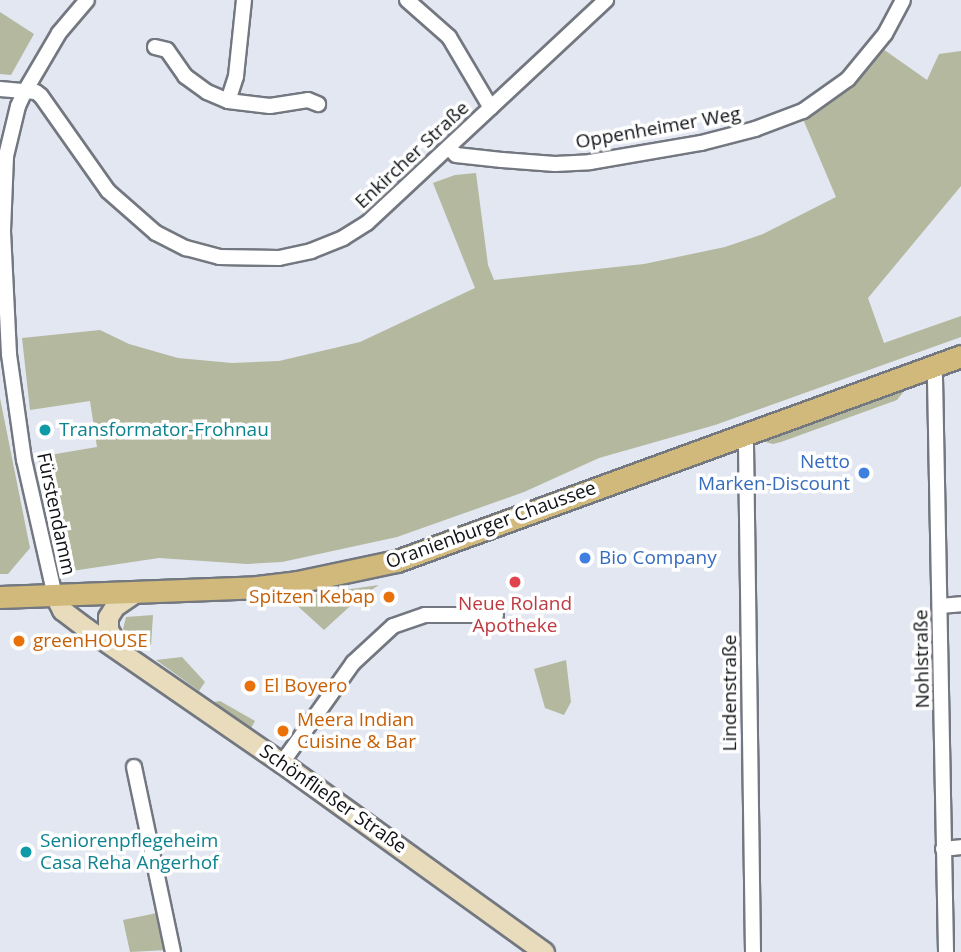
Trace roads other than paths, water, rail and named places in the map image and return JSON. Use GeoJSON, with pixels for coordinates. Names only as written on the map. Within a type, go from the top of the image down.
{"type":"FeatureCollection","features":[{"type":"Feature","properties":{"kind":"main road","name":"Oranienburger Chaussee"},"geometry":{"type":"LineString","coordinates":[[0,597],[133,594],[297,582],[397,561],[961,356]]}},
{"type":"Feature","properties":{"kind":"main road"},"geometry":{"type":"LineString","coordinates":[[120,649],[108,629],[108,618],[115,606],[133,594]]}},
{"type":"Feature","properties":{"kind":"main road","name":"Schönfließer Straße"},"geometry":{"type":"LineString","coordinates":[[55,596],[62,610],[282,763],[544,952]]}},
{"type":"Feature","properties":{"kind":"street","name":"Fürstendamm"},"geometry":{"type":"LineString","coordinates":[[55,596],[24,460],[5,303],[3,231],[6,156],[18,106],[25,91],[59,33],[87,0]]}},
{"type":"Feature","properties":{"kind":"street"},"geometry":{"type":"LineString","coordinates":[[228,101],[236,76],[244,0]]}},
{"type":"Feature","properties":{"kind":"street"},"geometry":{"type":"LineString","coordinates":[[407,0],[449,37],[491,108]]}},
{"type":"Feature","properties":{"kind":"street","name":"Enkircher Straße"},"geometry":{"type":"LineString","coordinates":[[25,91],[41,96],[108,191],[127,211],[156,233],[186,248],[219,257],[279,258],[311,251],[343,238],[367,223],[450,149],[606,0]]}},
{"type":"Feature","properties":{"kind":"street","name":"Oppenheimer Weg"},"geometry":{"type":"LineString","coordinates":[[450,149],[456,155],[502,160],[555,164],[590,162],[755,130],[803,111],[848,79],[871,54],[904,0]]}},
{"type":"Feature","properties":{"kind":"street"},"geometry":{"type":"LineString","coordinates":[[155,47],[167,50],[185,76],[207,92],[228,101],[270,106],[308,100],[318,104]]}},
{"type":"Feature","properties":{"kind":"street"},"geometry":{"type":"LineString","coordinates":[[0,89],[25,91]]}},
{"type":"Feature","properties":{"kind":"street","name":"Nohlstraße"},"geometry":{"type":"LineString","coordinates":[[932,367],[935,378],[947,952]]}},
{"type":"Feature","properties":{"kind":"street","name":"Lindenstraße"},"geometry":{"type":"LineString","coordinates":[[743,435],[746,445],[753,952]]}},
{"type":"Feature","properties":{"kind":"street"},"geometry":{"type":"LineString","coordinates":[[940,606],[961,604]]}},
{"type":"Feature","properties":{"kind":"street"},"geometry":{"type":"LineString","coordinates":[[282,763],[353,663],[393,626],[425,615],[496,615]]}},
{"type":"Feature","properties":{"kind":"street"},"geometry":{"type":"LineString","coordinates":[[134,767],[173,952]]}},
{"type":"Feature","properties":{"kind":"street"},"geometry":{"type":"LineString","coordinates":[[943,849],[961,847]]}},
{"type":"Feature","properties":{"kind":"place","name":"Transformator-Frohnau"},"geometry":{"type":"Point","coordinates":[45,430]}},
{"type":"Feature","properties":{"kind":"place","name":"Netto Marken-Discount"},"geometry":{"type":"Point","coordinates":[864,473]}},
{"type":"Feature","properties":{"kind":"place","name":"Bio Company"},"geometry":{"type":"Point","coordinates":[585,558]}},
{"type":"Feature","properties":{"kind":"place","name":"Neue Roland Apotheke"},"geometry":{"type":"Point","coordinates":[515,582]}},
{"type":"Feature","properties":{"kind":"place","name":"Spitzen Kebap"},"geometry":{"type":"Point","coordinates":[389,597]}},
{"type":"Feature","properties":{"kind":"place","name":"greenHOUSE"},"geometry":{"type":"Point","coordinates":[19,641]}},
{"type":"Feature","properties":{"kind":"place","name":"El Boyero"},"geometry":{"type":"Point","coordinates":[250,686]}},
{"type":"Feature","properties":{"kind":"place","name":"Meera Indian Cuisine & Bar"},"geometry":{"type":"Point","coordinates":[283,731]}},
{"type":"Feature","properties":{"kind":"place","name":"Seniorenpflegeheim Casa Reha Angerhof"},"geometry":{"type":"Point","coordinates":[26,852]}}]}
